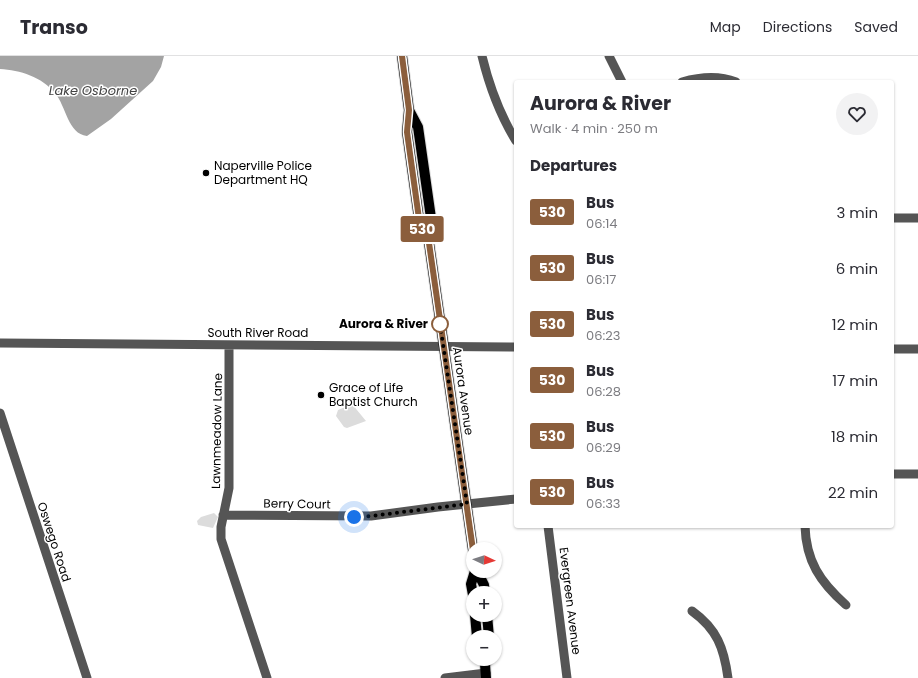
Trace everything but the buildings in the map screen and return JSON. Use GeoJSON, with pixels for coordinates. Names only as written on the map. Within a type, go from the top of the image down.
{"type":"FeatureCollection","features":[{"type":"Feature","properties":{"kind":"main road","name":"Aurora Avenue"},"geometry":{"type":"LineString","coordinates":[[402,56],[409,110],[418,127],[432,225],[428,236],[472,542]]}},
{"type":"Feature","properties":{"kind":"street"},"geometry":{"type":"LineString","coordinates":[[482,56],[496,100],[514,137]]}},
{"type":"Feature","properties":{"kind":"street"},"geometry":{"type":"LineString","coordinates":[[609,56],[621,80]]}},
{"type":"Feature","properties":{"kind":"street"},"geometry":{"type":"LineString","coordinates":[[692,80],[708,77],[730,80]]}},
{"type":"Feature","properties":{"kind":"street"},"geometry":{"type":"LineString","coordinates":[[894,218],[918,218]]}},
{"type":"Feature","properties":{"kind":"street","name":"South River Road"},"geometry":{"type":"LineString","coordinates":[[0,343],[444,346],[514,348]]}},
{"type":"Feature","properties":{"kind":"street","name":"Lawnmeadow Lane"},"geometry":{"type":"LineString","coordinates":[[229,345],[229,488],[221,527],[221,539],[267,678]]}},
{"type":"Feature","properties":{"kind":"street"},"geometry":{"type":"LineString","coordinates":[[894,349],[918,349]]}},
{"type":"Feature","properties":{"kind":"street","name":"Oswego Road"},"geometry":{"type":"LineString","coordinates":[[0,413],[87,678]]}},
{"type":"Feature","properties":{"kind":"street"},"geometry":{"type":"LineString","coordinates":[[894,474],[918,474]]}},
{"type":"Feature","properties":{"kind":"street","name":"Berry Court"},"geometry":{"type":"LineString","coordinates":[[223,516],[371,516],[514,499]]}},
{"type":"Feature","properties":{"kind":"street","name":"Evergreen Avenue"},"geometry":{"type":"LineString","coordinates":[[548,528],[567,678]]}},
{"type":"Feature","properties":{"kind":"street"},"geometry":{"type":"LineString","coordinates":[[805,528],[807,546],[813,564],[829,590],[846,605]]}},
{"type":"Feature","properties":{"kind":"street"},"geometry":{"type":"LineString","coordinates":[[692,611],[704,620],[714,631],[724,654],[728,678]]}},
{"type":"Feature","properties":{"kind":"street"},"geometry":{"type":"LineString","coordinates":[[445,678],[485,667]]}},
{"type":"Feature","properties":{"kind":"shaded area"},"geometry":{"type":"Polygon","coordinates":[[[411,129],[413,129],[428,226],[426,226],[411,129]]]}},
{"type":"Feature","properties":{"kind":"shaded area"},"geometry":{"type":"Polygon","coordinates":[[[352,404],[366,421],[347,428],[344,427],[336,416],[338,410],[352,404]]]}},
{"type":"Feature","properties":{"kind":"shaded area"},"geometry":{"type":"Polygon","coordinates":[[[214,513],[218,517],[213,528],[198,525],[197,521],[201,517],[214,513]]]}},
{"type":"Feature","properties":{"kind":"water","name":"Lake Osborne"},"geometry":{"type":"Polygon","coordinates":[[[0,56],[164,56],[161,67],[153,81],[111,119],[87,136],[81,134],[71,125],[59,98],[50,87],[30,75],[0,69],[0,56]]]}},
{"type":"Feature","properties":{"kind":"bus line","name":"530"},"geometry":{"type":"LineString","coordinates":[[402,56],[409,110],[407,132],[420,226],[428,236],[472,542]]}},
{"type":"Feature","properties":{"kind":"place","name":"Naperville Police Department HQ"},"geometry":{"type":"Point","coordinates":[206,173]}},
{"type":"Feature","properties":{"kind":"place","name":"Aurora & River"},"geometry":{"type":"Point","coordinates":[440,324]}},
{"type":"Feature","properties":{"kind":"place","name":"Grace of Life Baptist Church"},"geometry":{"type":"Point","coordinates":[321,395]}},
{"type":"Feature","properties":{"kind":"route"},"geometry":{"type":"LineString","coordinates":[[354,517],[467,504],[440,324]]}}]}
